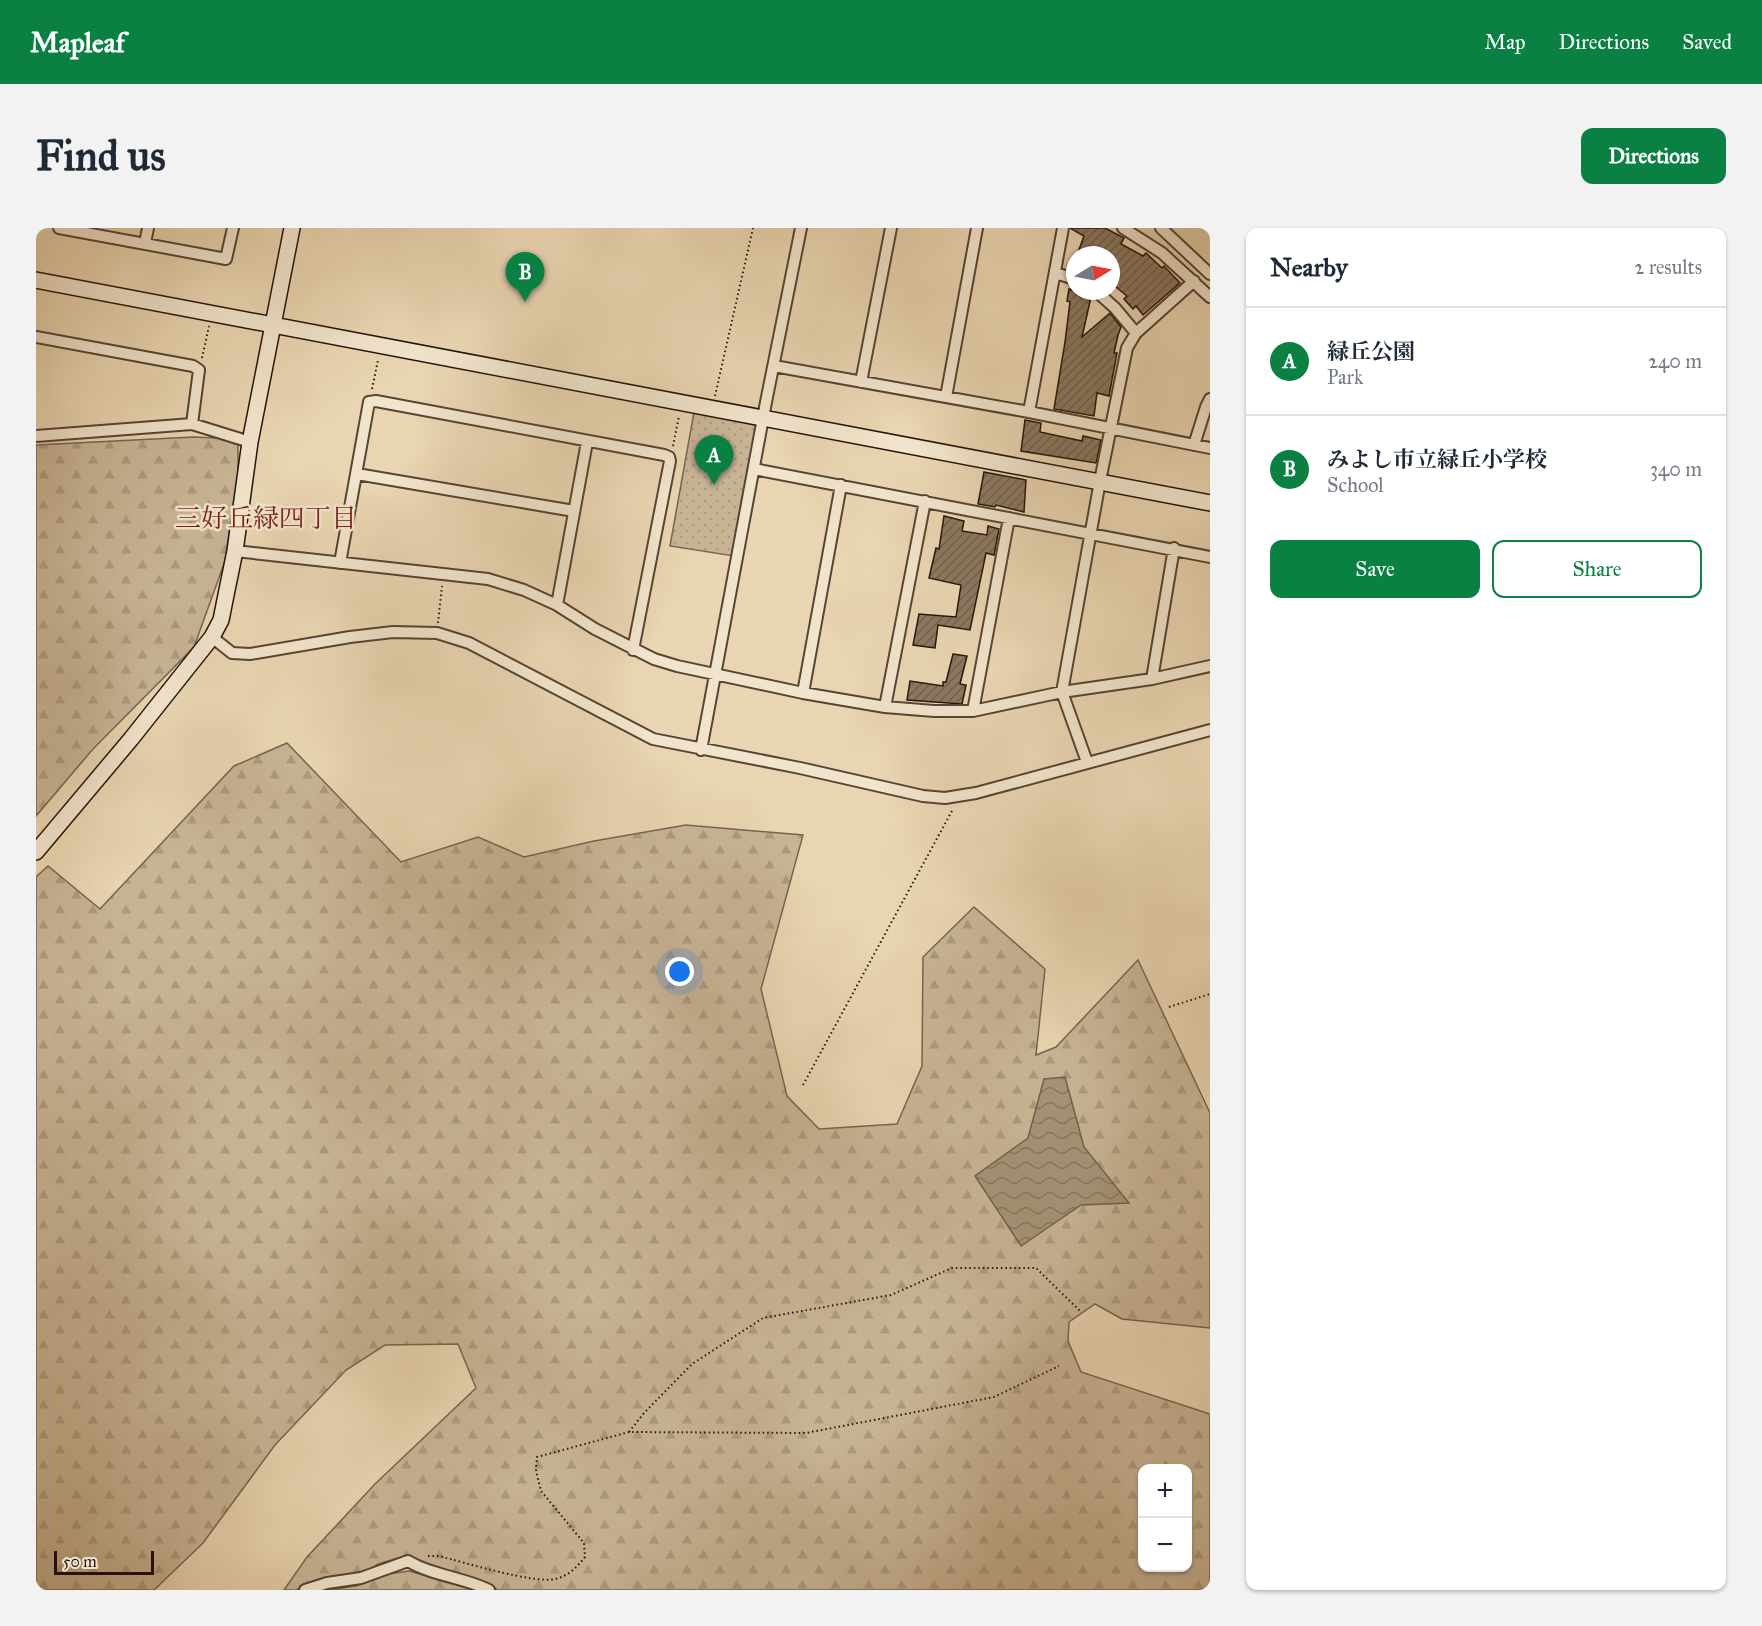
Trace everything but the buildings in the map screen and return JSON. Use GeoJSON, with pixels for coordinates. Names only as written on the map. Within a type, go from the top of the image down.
{"type":"FeatureCollection","features":[{"type":"Feature","properties":{"kind":"street"},"geometry":{"type":"LineString","coordinates":[[59,228],[226,259],[233,228]]}},
{"type":"Feature","properties":{"kind":"street"},"geometry":{"type":"LineString","coordinates":[[145,243],[148,228]]}},
{"type":"Feature","properties":{"kind":"street"},"geometry":{"type":"LineString","coordinates":[[36,852],[131,739],[212,637],[221,620],[235,551],[250,442],[292,228]]}},
{"type":"Feature","properties":{"kind":"street"},"geometry":{"type":"LineString","coordinates":[[701,750],[801,228]]}},
{"type":"Feature","properties":{"kind":"street"},"geometry":{"type":"LineString","coordinates":[[861,382],[891,228]]}},
{"type":"Feature","properties":{"kind":"street"},"geometry":{"type":"LineString","coordinates":[[946,397],[977,228]]}},
{"type":"Feature","properties":{"kind":"street"},"geometry":{"type":"LineString","coordinates":[[1029,412],[1063,228]]}},
{"type":"Feature","properties":{"kind":"street"},"geometry":{"type":"LineString","coordinates":[[1123,228],[1162,253],[1210,297]]}},
{"type":"Feature","properties":{"kind":"street"},"geometry":{"type":"LineString","coordinates":[[1161,228],[1210,274]]}},
{"type":"Feature","properties":{"kind":"street"},"geometry":{"type":"LineString","coordinates":[[1055,273],[1066,276]]}},
{"type":"Feature","properties":{"kind":"street"},"geometry":{"type":"LineString","coordinates":[[36,280],[1210,503]]}},
{"type":"Feature","properties":{"kind":"street"},"geometry":{"type":"LineString","coordinates":[[1087,762],[1062,692],[1127,348],[1136,333],[1194,281]]}},
{"type":"Feature","properties":{"kind":"street"},"geometry":{"type":"LineString","coordinates":[[1106,300],[1136,333]]}},
{"type":"Feature","properties":{"kind":"street"},"geometry":{"type":"LineString","coordinates":[[36,337],[187,364],[199,370],[192,424]]}},
{"type":"Feature","properties":{"kind":"street"},"geometry":{"type":"LineString","coordinates":[[774,366],[1029,412],[1210,448]]}},
{"type":"Feature","properties":{"kind":"street"},"geometry":{"type":"LineString","coordinates":[[1194,445],[1210,399]]}},
{"type":"Feature","properties":{"kind":"street"},"geometry":{"type":"LineString","coordinates":[[340,563],[369,402],[376,401],[669,457],[633,650]]}},
{"type":"Feature","properties":{"kind":"street"},"geometry":{"type":"LineString","coordinates":[[36,436],[192,424],[250,442]]}},
{"type":"Feature","properties":{"kind":"street"},"geometry":{"type":"LineString","coordinates":[[557,605],[587,442]]}},
{"type":"Feature","properties":{"kind":"street"},"geometry":{"type":"LineString","coordinates":[[754,469],[1174,548],[1210,557]]}},
{"type":"Feature","properties":{"kind":"street"},"geometry":{"type":"LineString","coordinates":[[357,474],[574,511]]}},
{"type":"Feature","properties":{"kind":"street"},"geometry":{"type":"LineString","coordinates":[[804,693],[842,485]]}},
{"type":"Feature","properties":{"kind":"street"},"geometry":{"type":"LineString","coordinates":[[885,706],[925,501]]}},
{"type":"Feature","properties":{"kind":"street"},"geometry":{"type":"LineString","coordinates":[[973,711],[1009,518]]}},
{"type":"Feature","properties":{"kind":"street"},"geometry":{"type":"LineString","coordinates":[[1152,679],[1174,548]]}},
{"type":"Feature","properties":{"kind":"street"},"geometry":{"type":"LineString","coordinates":[[235,551],[488,579],[508,584],[557,605],[633,650],[677,666],[804,693],[885,706],[934,711],[973,711],[1062,692],[1152,679],[1210,666]]}},
{"type":"Feature","properties":{"kind":"street"},"geometry":{"type":"LineString","coordinates":[[212,637],[232,652],[250,654],[393,632],[437,633],[469,643],[646,737],[923,796],[945,798],[960,796],[1210,730]]}},
{"type":"Feature","properties":{"kind":"street"},"geometry":{"type":"LineString","coordinates":[[305,1590],[327,1583],[361,1578],[408,1561],[422,1569],[475,1583],[489,1590]]}},
{"type":"Feature","properties":{"kind":"path"},"geometry":{"type":"LineString","coordinates":[[712,408],[753,228]]}},
{"type":"Feature","properties":{"kind":"path"},"geometry":{"type":"LineString","coordinates":[[199,370],[209,334]]}},
{"type":"Feature","properties":{"kind":"path"},"geometry":{"type":"LineString","coordinates":[[369,402],[382,345]]}},
{"type":"Feature","properties":{"kind":"path"},"geometry":{"type":"LineString","coordinates":[[669,457],[683,402]]}},
{"type":"Feature","properties":{"kind":"path"},"geometry":{"type":"LineString","coordinates":[[437,633],[443,575]]}},
{"type":"Feature","properties":{"kind":"path"},"geometry":{"type":"LineString","coordinates":[[803,1085],[960,796]]}},
{"type":"Feature","properties":{"kind":"path"},"geometry":{"type":"LineString","coordinates":[[1169,1007],[1210,994]]}},
{"type":"Feature","properties":{"kind":"path"},"geometry":{"type":"LineString","coordinates":[[629,1432],[644,1413],[692,1364],[763,1318],[891,1295],[952,1268],[1036,1268],[1081,1312]]}},
{"type":"Feature","properties":{"kind":"path"},"geometry":{"type":"LineString","coordinates":[[408,1561],[418,1556],[439,1556],[535,1579],[553,1580],[576,1569],[585,1557],[585,1543],[541,1491],[536,1472],[537,1457],[629,1432],[806,1433],[994,1398],[1059,1366]]}},
{"type":"Feature","properties":{"kind":"green space"},"geometry":{"type":"Polygon","coordinates":[[[694,412],[760,423],[734,556],[670,546],[694,412]]]}},
{"type":"Feature","properties":{"kind":"green space"},"geometry":{"type":"Polygon","coordinates":[[[193,437],[238,439],[238,474],[225,561],[194,647],[93,749],[36,816],[36,445],[193,437]]]}},
{"type":"Feature","properties":{"kind":"green space"},"geometry":{"type":"Polygon","coordinates":[[[287,743],[401,862],[478,837],[524,857],[594,841],[686,825],[803,835],[761,989],[787,1096],[819,1129],[897,1124],[922,1066],[923,957],[974,907],[1045,969],[1036,1055],[1056,1047],[1138,960],[1210,1113],[1210,1328],[1122,1319],[1095,1304],[1069,1322],[1068,1341],[1081,1372],[1210,1414],[1210,1590],[498,1590],[473,1578],[405,1556],[378,1564],[365,1573],[317,1581],[296,1590],[284,1590],[307,1557],[375,1484],[476,1388],[458,1344],[385,1345],[346,1370],[275,1445],[203,1543],[154,1590],[36,1590],[36,877],[48,866],[100,909],[234,766],[287,743]]]}},
{"type":"Feature","properties":{"kind":"green space"},"geometry":{"type":"Polygon","coordinates":[[[409,1571],[476,1590],[328,1590],[356,1586],[388,1574],[409,1571]]]}},
{"type":"Feature","properties":{"kind":"water"},"geometry":{"type":"Polygon","coordinates":[[[1065,1077],[1084,1147],[1129,1203],[1081,1205],[1021,1246],[975,1176],[1028,1138],[1044,1079],[1065,1077]]]}},
{"type":"Feature","properties":{"kind":"place","name":"みよし市立緑丘小学校"},"geometry":{"type":"Point","coordinates":[525,302]}},
{"type":"Feature","properties":{"kind":"place","name":"緑丘公園"},"geometry":{"type":"Point","coordinates":[714,485]}},
{"type":"Feature","properties":{"kind":"district","name":"三好丘緑四丁目"},"geometry":{"type":"Point","coordinates":[266,518]}}]}
